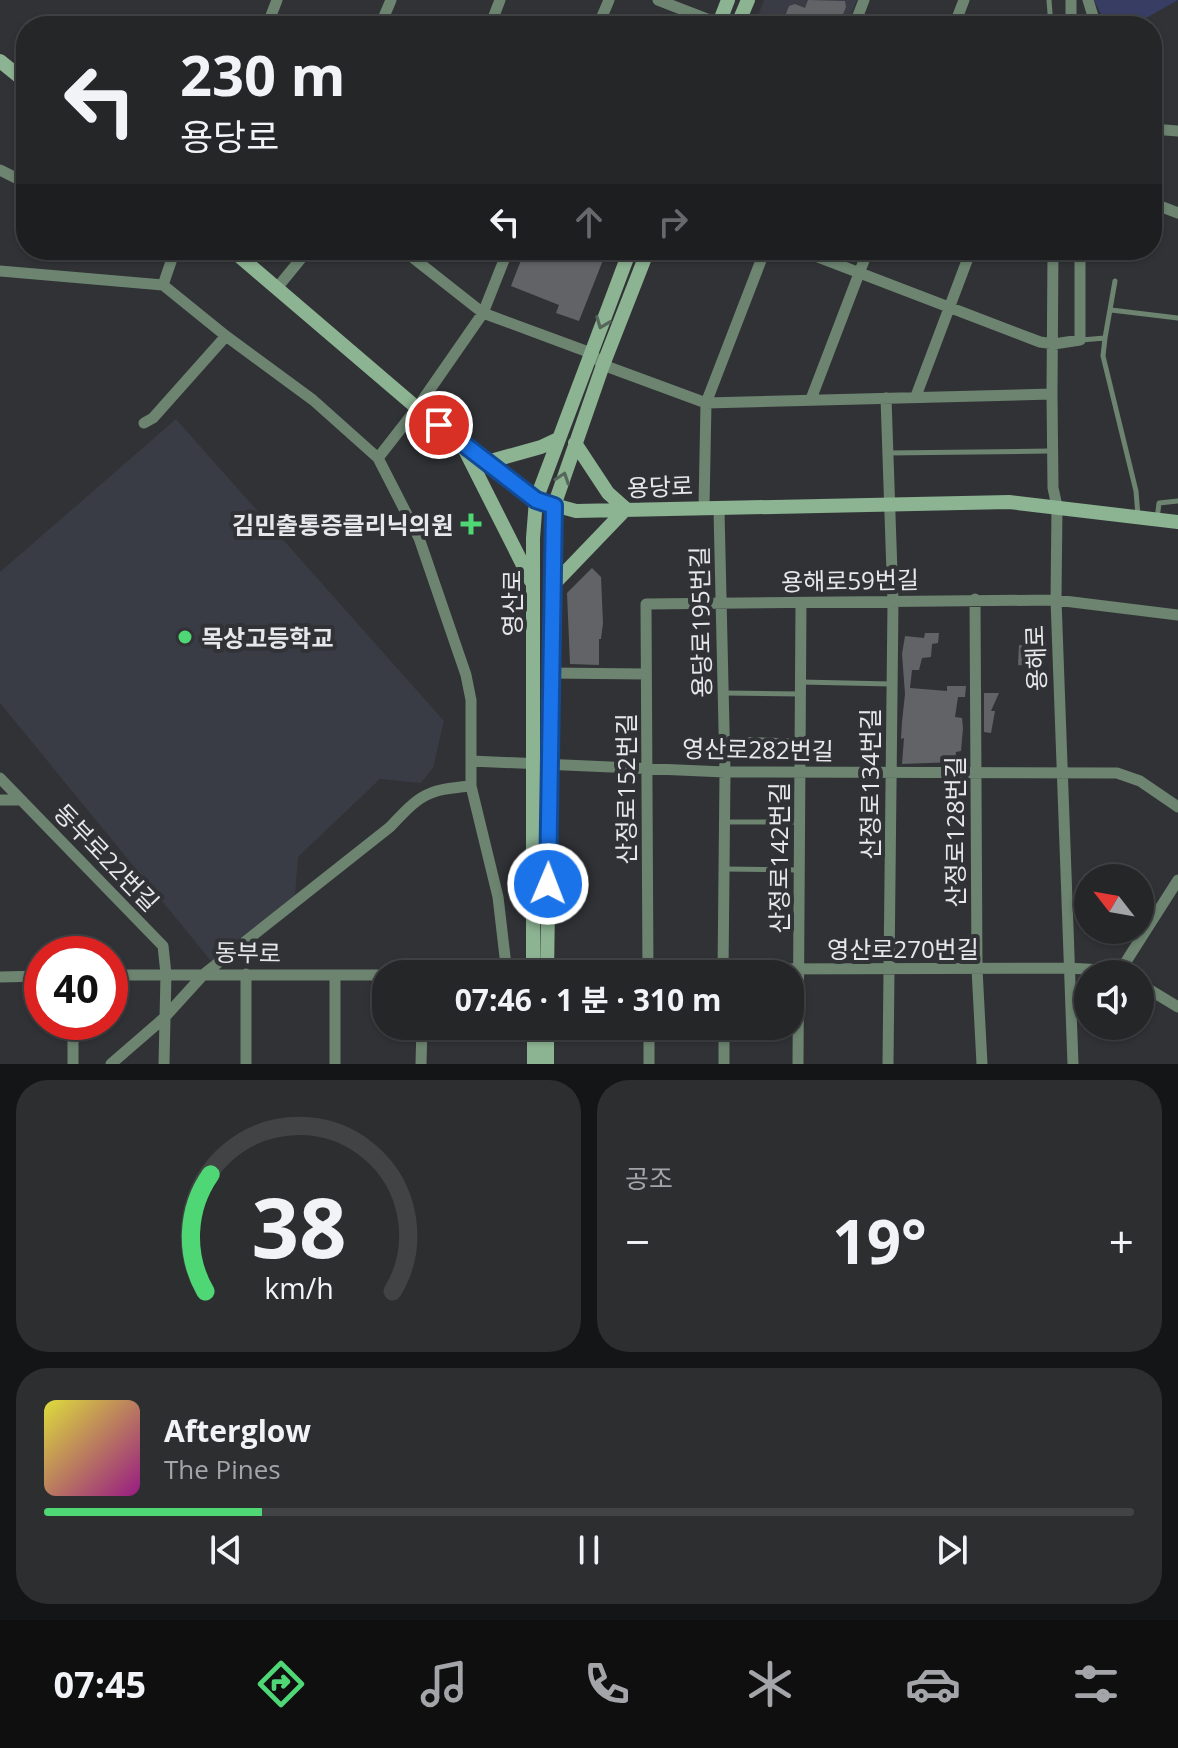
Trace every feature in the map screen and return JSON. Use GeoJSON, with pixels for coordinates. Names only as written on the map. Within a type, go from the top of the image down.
{"type":"FeatureCollection","features":[{"type":"Feature","properties":{"kind":"street"},"geometry":{"type":"LineString","coordinates":[[658,0],[698,16]]}},
{"type":"Feature","properties":{"kind":"street"},"geometry":{"type":"LineString","coordinates":[[0,61],[16,74]]}},
{"type":"Feature","properties":{"kind":"street"},"geometry":{"type":"LineString","coordinates":[[163,285],[172,260]]}},
{"type":"Feature","properties":{"kind":"street","name":"용당로"},"geometry":{"type":"LineString","coordinates":[[244,260],[417,408],[536,500],[554,506],[576,511],[988,501],[1057,506],[1178,522]]}},
{"type":"Feature","properties":{"kind":"street"},"geometry":{"type":"LineString","coordinates":[[277,288],[300,260]]}},
{"type":"Feature","properties":{"kind":"street"},"geometry":{"type":"LineString","coordinates":[[416,260],[483,313],[591,353],[603,365],[706,403],[1052,394]]}},
{"type":"Feature","properties":{"kind":"street"},"geometry":{"type":"LineString","coordinates":[[378,458],[483,313],[504,260]]}},
{"type":"Feature","properties":{"kind":"street","name":"영산로"},"geometry":{"type":"LineString","coordinates":[[533,960],[532,584],[536,500],[626,260]]}},
{"type":"Feature","properties":{"kind":"street","name":"영산로"},"geometry":{"type":"LineString","coordinates":[[547,960],[549,673],[554,506],[603,365],[644,260]]}},
{"type":"Feature","properties":{"kind":"street","name":"용당로195번길"},"geometry":{"type":"LineString","coordinates":[[723,960],[725,772],[721,604],[706,403],[761,260]]}},
{"type":"Feature","properties":{"kind":"street"},"geometry":{"type":"LineString","coordinates":[[826,260],[1040,342],[1054,344],[1080,340],[1080,260]]}},
{"type":"Feature","properties":{"kind":"street"},"geometry":{"type":"LineString","coordinates":[[811,399],[864,260]]}},
{"type":"Feature","properties":{"kind":"street"},"geometry":{"type":"LineString","coordinates":[[916,396],[967,260]]}},
{"type":"Feature","properties":{"kind":"street","name":"용해로"},"geometry":{"type":"LineString","coordinates":[[1053,260],[1052,451],[1057,506],[1056,600],[1073,1064]]}},
{"type":"Feature","properties":{"kind":"street"},"geometry":{"type":"LineString","coordinates":[[0,271],[163,285],[313,400],[378,458],[419,538],[466,675],[471,700],[471,786],[496,886],[505,960]]}},
{"type":"Feature","properties":{"kind":"street"},"geometry":{"type":"LineString","coordinates":[[144,423],[153,418],[226,336]]}},
{"type":"Feature","properties":{"kind":"street","name":"산정로134번길"},"geometry":{"type":"LineString","coordinates":[[886,398],[893,602],[888,1064]]}},
{"type":"Feature","properties":{"kind":"street"},"geometry":{"type":"LineString","coordinates":[[487,462],[558,439]]}},
{"type":"Feature","properties":{"kind":"street"},"geometry":{"type":"LineString","coordinates":[[461,442],[532,584]]}},
{"type":"Feature","properties":{"kind":"street"},"geometry":{"type":"LineString","coordinates":[[552,586],[626,509],[608,493],[575,443]]}},
{"type":"Feature","properties":{"kind":"street","name":"산정로128번길"},"geometry":{"type":"LineString","coordinates":[[975,599],[977,969],[982,1064]]}},
{"type":"Feature","properties":{"kind":"street","name":"용해로59번길"},"geometry":{"type":"LineString","coordinates":[[646,604],[1056,600],[1178,615]]}},
{"type":"Feature","properties":{"kind":"street","name":"산정로142번길"},"geometry":{"type":"LineString","coordinates":[[799,960],[801,603]]}},
{"type":"Feature","properties":{"kind":"street","name":"산정로152번길"},"geometry":{"type":"LineString","coordinates":[[646,604],[648,960]]}},
{"type":"Feature","properties":{"kind":"street"},"geometry":{"type":"LineString","coordinates":[[549,673],[646,674]]}},
{"type":"Feature","properties":{"kind":"street","name":"영산로282번길"},"geometry":{"type":"LineString","coordinates":[[471,761],[725,772],[1122,774],[1140,781],[1178,807]]}},
{"type":"Feature","properties":{"kind":"street","name":"동부로22번길"},"geometry":{"type":"LineString","coordinates":[[0,778],[163,946],[166,974],[164,1064]]}},
{"type":"Feature","properties":{"kind":"street"},"geometry":{"type":"LineString","coordinates":[[111,1064],[164,1018],[204,974],[390,827],[417,798],[445,788],[471,786]]}},
{"type":"Feature","properties":{"kind":"street"},"geometry":{"type":"LineString","coordinates":[[0,800],[21,800]]}},
{"type":"Feature","properties":{"kind":"street"},"geometry":{"type":"LineString","coordinates":[[1129,960],[1178,880]]}},
{"type":"Feature","properties":{"kind":"street","name":"영산로270번길"},"geometry":{"type":"LineString","coordinates":[[804,970],[1074,968]]}},
{"type":"Feature","properties":{"kind":"street"},"geometry":{"type":"LineString","coordinates":[[246,974],[246,1064]]}},
{"type":"Feature","properties":{"kind":"street","name":"동부로"},"geometry":{"type":"LineString","coordinates":[[128,975],[372,975]]}},
{"type":"Feature","properties":{"kind":"street"},"geometry":{"type":"LineString","coordinates":[[335,975],[335,1064]]}},
{"type":"Feature","properties":{"kind":"street"},"geometry":{"type":"LineString","coordinates":[[0,977],[24,976]]}},
{"type":"Feature","properties":{"kind":"street"},"geometry":{"type":"LineString","coordinates":[[1154,992],[1178,1007]]}},
{"type":"Feature","properties":{"kind":"street"},"geometry":{"type":"LineString","coordinates":[[73,1040],[73,1064]]}},
{"type":"Feature","properties":{"kind":"street"},"geometry":{"type":"LineString","coordinates":[[421,1064],[422,1040]]}},
{"type":"Feature","properties":{"kind":"street"},"geometry":{"type":"LineString","coordinates":[[534,1040],[534,1064]]}},
{"type":"Feature","properties":{"kind":"street"},"geometry":{"type":"LineString","coordinates":[[547,1040],[547,1064]]}},
{"type":"Feature","properties":{"kind":"street"},"geometry":{"type":"LineString","coordinates":[[649,1040],[649,1064]]}},
{"type":"Feature","properties":{"kind":"street"},"geometry":{"type":"LineString","coordinates":[[724,1040],[724,1064]]}},
{"type":"Feature","properties":{"kind":"street","name":"산정로142번길"},"geometry":{"type":"LineString","coordinates":[[798,1040],[798,1064]]}},
{"type":"Feature","properties":{"kind":"lane"},"geometry":{"type":"LineString","coordinates":[[1115,281],[1103,356],[1136,491],[1138,516]]}},
{"type":"Feature","properties":{"kind":"lane"},"geometry":{"type":"LineString","coordinates":[[1111,310],[1178,318]]}},
{"type":"Feature","properties":{"kind":"lane"},"geometry":{"type":"LineString","coordinates":[[1080,340],[1105,338]]}},
{"type":"Feature","properties":{"kind":"lane"},"geometry":{"type":"LineString","coordinates":[[887,453],[1052,451]]}},
{"type":"Feature","properties":{"kind":"lane"},"geometry":{"type":"LineString","coordinates":[[1157,519],[1159,503],[1178,501]]}},
{"type":"Feature","properties":{"kind":"lane"},"geometry":{"type":"LineString","coordinates":[[723,693],[892,684]]}},
{"type":"Feature","properties":{"kind":"lane"},"geometry":{"type":"LineString","coordinates":[[724,739],[801,741]]}},
{"type":"Feature","properties":{"kind":"lane"},"geometry":{"type":"LineString","coordinates":[[725,822],[800,822]]}},
{"type":"Feature","properties":{"kind":"lane"},"geometry":{"type":"LineString","coordinates":[[724,869],[800,870]]}},
{"type":"Feature","properties":{"kind":"shaded area"},"geometry":{"type":"Polygon","coordinates":[[[764,0],[857,0],[850,16],[758,16],[764,0]]]}},
{"type":"Feature","properties":{"kind":"shaded area"},"geometry":{"type":"Polygon","coordinates":[[[1094,0],[1178,0],[1150,16],[1102,16],[1094,0]]]}},
{"type":"Feature","properties":{"kind":"shaded area","name":"목상고등학교"},"geometry":{"type":"Polygon","coordinates":[[[176,419],[444,721],[433,768],[421,783],[380,779],[298,857],[295,895],[211,961],[0,703],[0,572],[176,419]]]}},
{"type":"Feature","properties":{"kind":"building"},"geometry":{"type":"Polygon","coordinates":[[[808,0],[845,1],[846,7],[842,16],[785,16],[789,6],[795,4],[805,8],[808,0]]]}},
{"type":"Feature","properties":{"kind":"building"},"geometry":{"type":"Polygon","coordinates":[[[521,260],[603,260],[579,321],[556,313],[559,305],[511,286],[521,260]]]}},
{"type":"Feature","properties":{"kind":"building"},"geometry":{"type":"Polygon","coordinates":[[[592,568],[601,577],[603,623],[599,639],[599,665],[570,664],[567,593],[592,568]]]}},
{"type":"Feature","properties":{"kind":"building"},"geometry":{"type":"Polygon","coordinates":[[[925,633],[939,633],[938,643],[932,644],[931,657],[922,658],[919,670],[912,670],[910,688],[947,691],[947,686],[966,686],[965,697],[958,697],[955,717],[962,718],[961,751],[956,752],[955,762],[902,764],[905,694],[902,654],[905,636],[924,638],[925,633]]]}},
{"type":"Feature","properties":{"kind":"building"},"geometry":{"type":"Polygon","coordinates":[[[1019,645],[1043,648],[1038,665],[1029,662],[1028,666],[1018,665],[1019,645]]]}},
{"type":"Feature","properties":{"kind":"building"},"geometry":{"type":"Polygon","coordinates":[[[984,693],[999,693],[991,711],[995,711],[991,733],[984,732],[984,693]]]}},
{"type":"Feature","properties":{"kind":"place","name":"김민출통증클리닉의원"},"geometry":{"type":"Point","coordinates":[471,524]}},
{"type":"Feature","properties":{"kind":"place","name":"목상고등학교"},"geometry":{"type":"Point","coordinates":[185,637]}},
{"type":"Feature","properties":{"kind":"route"},"geometry":{"type":"LineString","coordinates":[[439,425],[536,500],[554,506],[548,884]]}}]}
